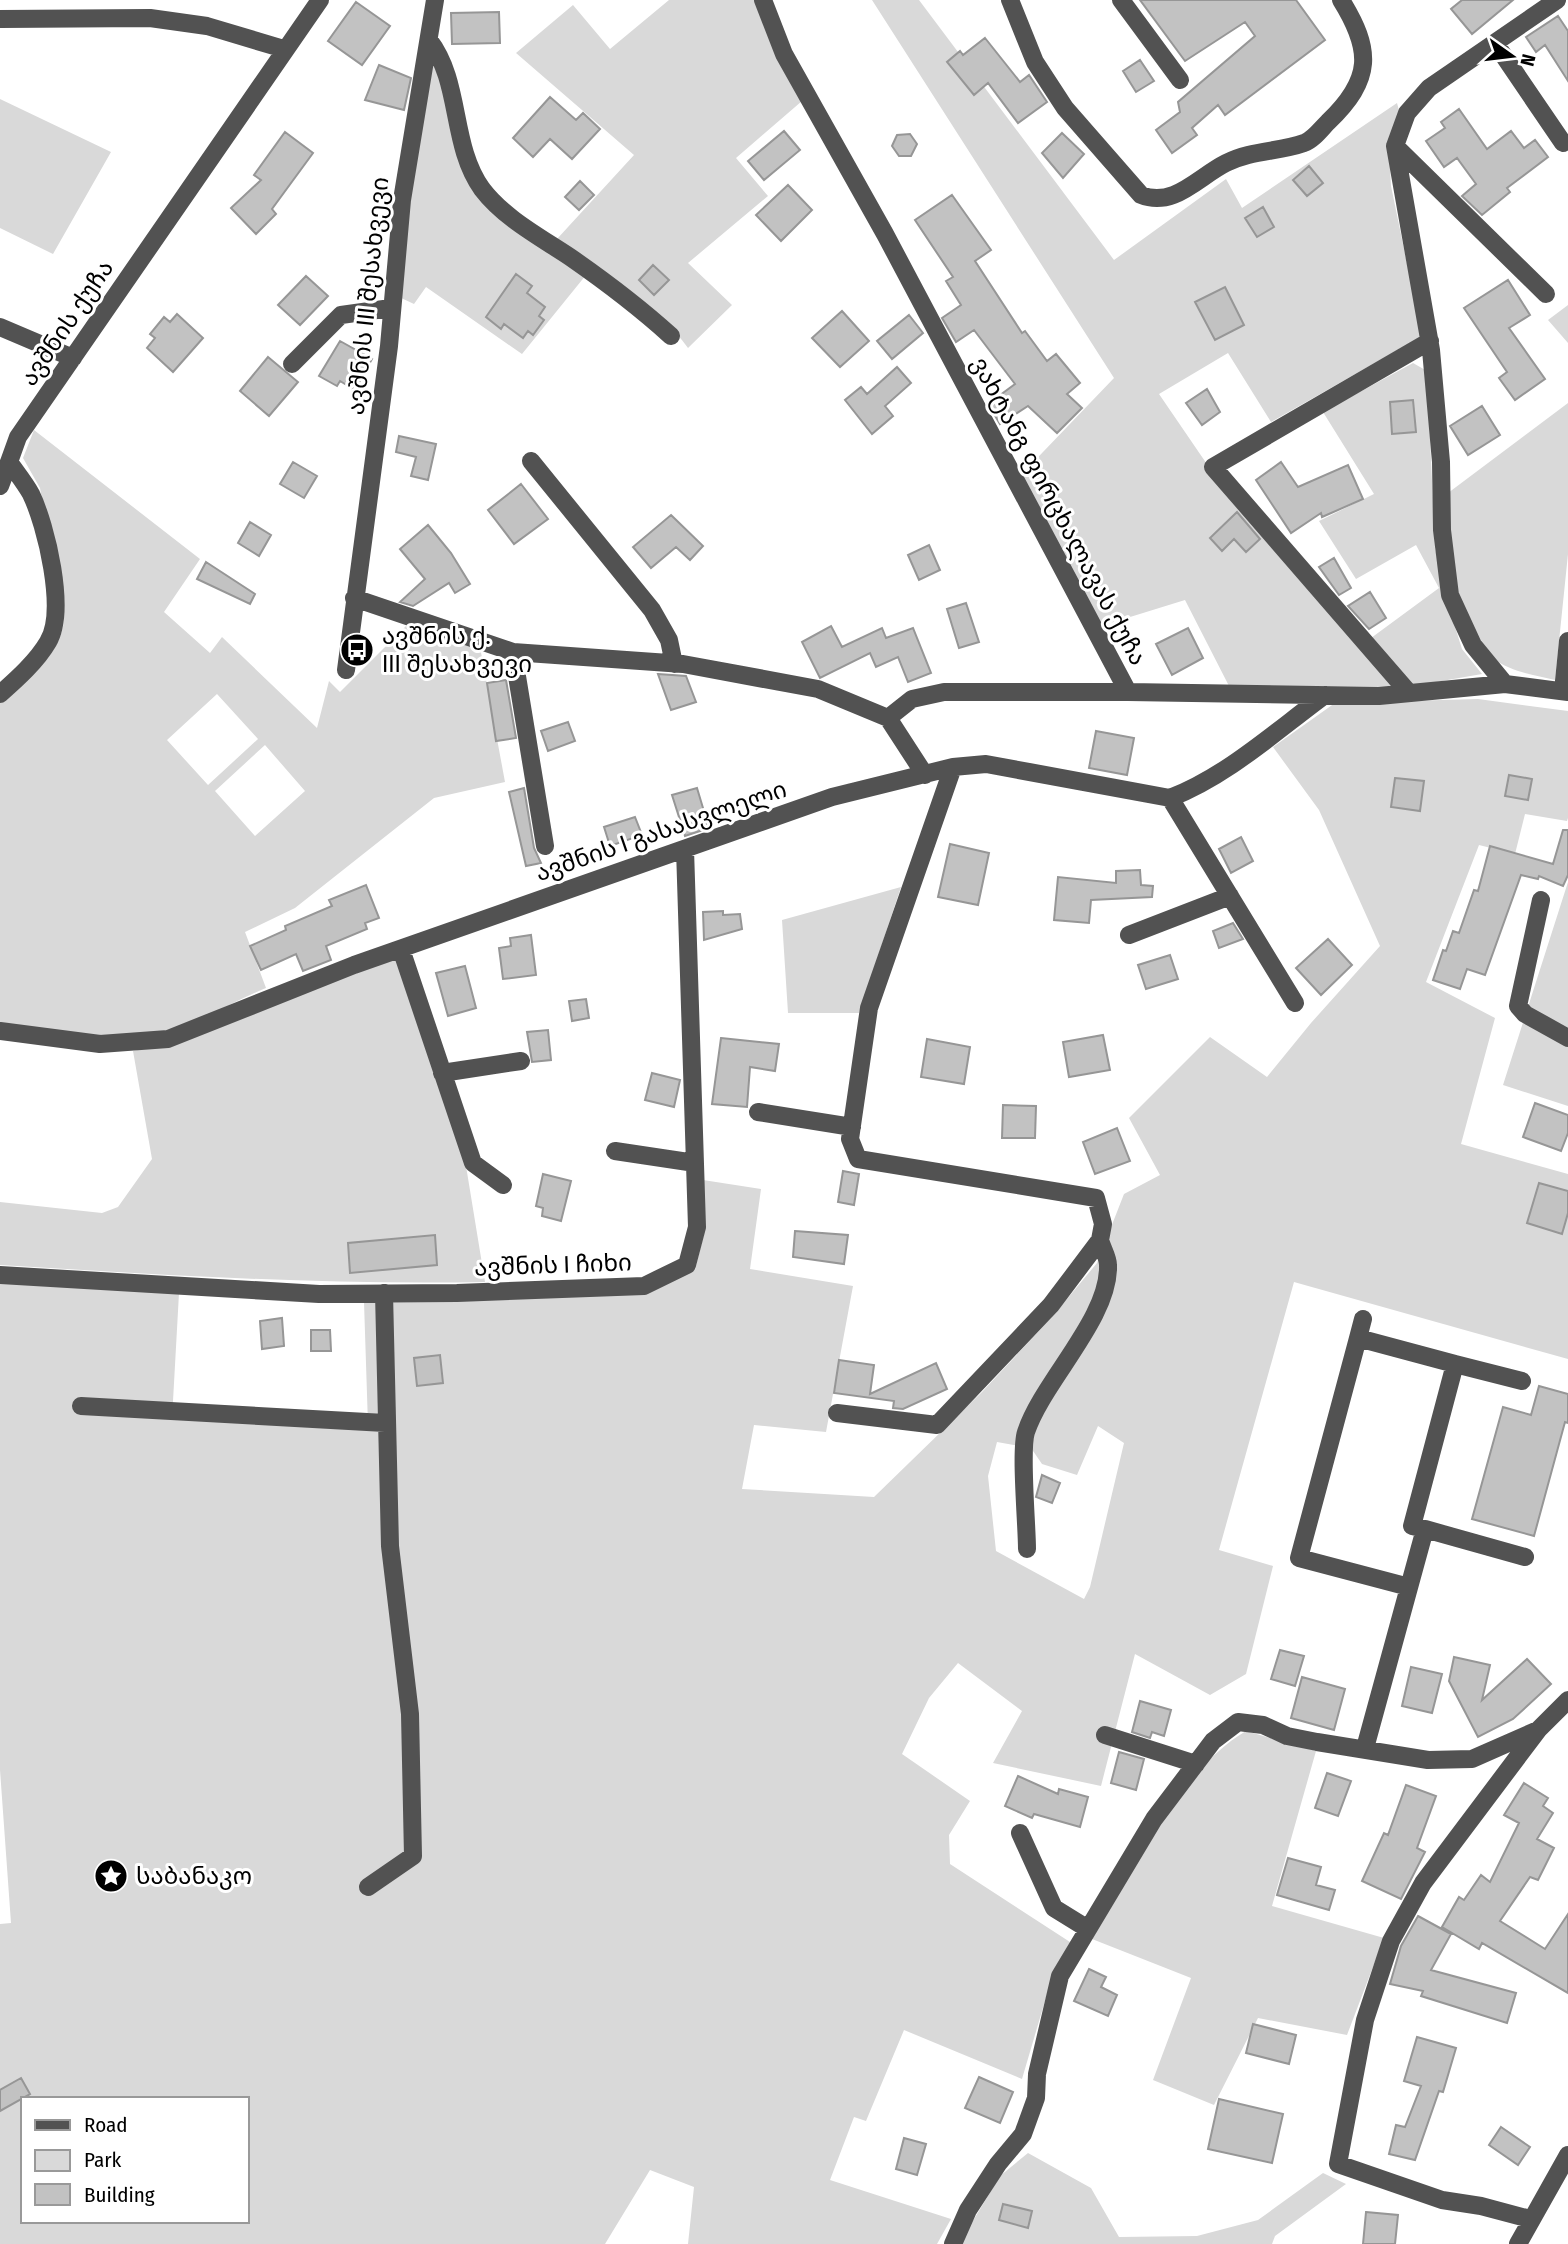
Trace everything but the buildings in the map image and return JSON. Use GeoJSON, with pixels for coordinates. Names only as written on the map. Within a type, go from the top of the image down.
{"type":"FeatureCollection","features":[{"type":"Feature","properties":{"kind":"street","name":"ავშნის ქუჩა"},"geometry":{"type":"LineString","coordinates":[[0,486],[18,437],[320,0]]}},
{"type":"Feature","properties":{"kind":"street","name":"ავშნის III შესახვევი"},"geometry":{"type":"LineString","coordinates":[[346,670],[389,346],[401,200],[435,0]]}},
{"type":"Feature","properties":{"kind":"street","name":"ვახტანგ ფირცხალავას ქუჩა"},"geometry":{"type":"LineString","coordinates":[[763,0],[784,54],[885,234],[1128,692],[1325,695],[1409,693],[1505,684],[1566,692]]}},
{"type":"Feature","properties":{"kind":"street"},"geometry":{"type":"LineString","coordinates":[[1010,0],[1035,62],[1065,108],[1141,195],[1154,200],[1168,199],[1227,162],[1255,152],[1307,142],[1340,110],[1362,75],[1365,51],[1359,29],[1341,0]]}},
{"type":"Feature","properties":{"kind":"street"},"geometry":{"type":"LineString","coordinates":[[1121,0],[1180,80]]}},
{"type":"Feature","properties":{"kind":"street"},"geometry":{"type":"LineString","coordinates":[[1505,684],[1473,645],[1450,595],[1442,530],[1441,461],[1430,341],[1400,190],[1395,146],[1407,113],[1429,88],[1557,0]]}},
{"type":"Feature","properties":{"kind":"street"},"geometry":{"type":"LineString","coordinates":[[0,19],[150,18],[207,26],[284,49]]}},
{"type":"Feature","properties":{"kind":"street"},"geometry":{"type":"LineString","coordinates":[[429,40],[449,74],[463,139],[482,188],[503,211],[628,297],[671,335]]}},
{"type":"Feature","properties":{"kind":"street"},"geometry":{"type":"LineString","coordinates":[[1494,43],[1563,143]]}},
{"type":"Feature","properties":{"kind":"street"},"geometry":{"type":"LineString","coordinates":[[1395,146],[1546,294]]}},
{"type":"Feature","properties":{"kind":"street"},"geometry":{"type":"LineString","coordinates":[[292,364],[341,315],[391,308]]}},
{"type":"Feature","properties":{"kind":"street"},"geometry":{"type":"LineString","coordinates":[[0,327],[73,358]]}},
{"type":"Feature","properties":{"kind":"street"},"geometry":{"type":"LineString","coordinates":[[1409,693],[1213,467],[1430,341]]}},
{"type":"Feature","properties":{"kind":"street"},"geometry":{"type":"LineString","coordinates":[[531,461],[652,610],[669,640],[674,664]]}},
{"type":"Feature","properties":{"kind":"street"},"geometry":{"type":"LineString","coordinates":[[0,694],[49,641],[55,621],[52,572],[42,526],[30,492],[9,462]]}},
{"type":"Feature","properties":{"kind":"street"},"geometry":{"type":"LineString","coordinates":[[354,598],[513,652],[674,664],[738,672],[818,689],[887,718],[925,775]]}},
{"type":"Feature","properties":{"kind":"street"},"geometry":{"type":"LineString","coordinates":[[1566,692],[1568,641]]}},
{"type":"Feature","properties":{"kind":"street"},"geometry":{"type":"LineString","coordinates":[[513,652],[545,846]]}},
{"type":"Feature","properties":{"kind":"street"},"geometry":{"type":"LineString","coordinates":[[887,718],[912,699],[944,692],[1128,692]]}},
{"type":"Feature","properties":{"kind":"street"},"geometry":{"type":"LineString","coordinates":[[1295,1003],[1170,798],[1191,790],[1223,769],[1325,695]]}},
{"type":"Feature","properties":{"kind":"street","name":"ავშნის I გასასვლელი"},"geometry":{"type":"LineString","coordinates":[[0,1031],[100,1044],[168,1039],[401,949],[832,797],[953,768],[986,764],[1170,798]]}},
{"type":"Feature","properties":{"kind":"street"},"geometry":{"type":"LineString","coordinates":[[837,1413],[937,1425],[1051,1305],[1100,1240],[1103,1224],[1097,1198],[858,1159],[850,1139],[869,1008],[953,768]]}},
{"type":"Feature","properties":{"kind":"street","name":"ავშნის I ჩიხი"},"geometry":{"type":"LineString","coordinates":[[0,1275],[319,1294],[644,1286],[687,1265],[697,1227],[685,849]]}},
{"type":"Feature","properties":{"kind":"street"},"geometry":{"type":"LineString","coordinates":[[1129,935],[1230,895]]}},
{"type":"Feature","properties":{"kind":"street"},"geometry":{"type":"LineString","coordinates":[[1541,900],[1518,1006],[1525,1014],[1568,1038]]}},
{"type":"Feature","properties":{"kind":"street"},"geometry":{"type":"LineString","coordinates":[[401,949],[473,1163],[503,1185]]}},
{"type":"Feature","properties":{"kind":"street"},"geometry":{"type":"LineString","coordinates":[[442,1073],[521,1061]]}},
{"type":"Feature","properties":{"kind":"street"},"geometry":{"type":"LineString","coordinates":[[758,1112],[852,1127]]}},
{"type":"Feature","properties":{"kind":"street"},"geometry":{"type":"LineString","coordinates":[[615,1151],[695,1163]]}},
{"type":"Feature","properties":{"kind":"street"},"geometry":{"type":"LineString","coordinates":[[1027,1549],[1024,1434],[1039,1403],[1083,1333],[1105,1290],[1108,1264],[1100,1240]]}},
{"type":"Feature","properties":{"kind":"street"},"geometry":{"type":"LineString","coordinates":[[368,1887],[413,1856],[410,1714],[390,1546],[384,1293]]}},
{"type":"Feature","properties":{"kind":"street"},"geometry":{"type":"LineString","coordinates":[[1363,1319],[1299,1558],[1409,1587]]}},
{"type":"Feature","properties":{"kind":"street"},"geometry":{"type":"LineString","coordinates":[[1358,1338],[1522,1381]]}},
{"type":"Feature","properties":{"kind":"street"},"geometry":{"type":"LineString","coordinates":[[1455,1364],[1412,1526],[1525,1557]]}},
{"type":"Feature","properties":{"kind":"street"},"geometry":{"type":"LineString","coordinates":[[81,1406],[385,1423]]}},
{"type":"Feature","properties":{"kind":"street"},"geometry":{"type":"LineString","coordinates":[[1365,1748],[1424,1530]]}},
{"type":"Feature","properties":{"kind":"street"},"geometry":{"type":"LineString","coordinates":[[1530,2219],[1481,2206],[1442,2200],[1338,2164],[1365,2020],[1391,1941],[1423,1883],[1538,1730],[1568,1700]]}},
{"type":"Feature","properties":{"kind":"street"},"geometry":{"type":"LineString","coordinates":[[953,2244],[968,2210],[998,2164],[1023,2134],[1036,2098],[1037,2074],[1060,1976],[1154,1818],[1213,1741],[1238,1722],[1263,1725],[1287,1735],[1317,1742],[1428,1760],[1472,1759],[1538,1730]]}},
{"type":"Feature","properties":{"kind":"street"},"geometry":{"type":"LineString","coordinates":[[1105,1735],[1196,1764]]}},
{"type":"Feature","properties":{"kind":"street"},"geometry":{"type":"LineString","coordinates":[[1020,1833],[1054,1909],[1087,1930]]}},
{"type":"Feature","properties":{"kind":"street"},"geometry":{"type":"LineString","coordinates":[[1518,2244],[1568,2155]]}},
{"type":"Feature","properties":{"kind":"green space"},"geometry":{"type":"Polygon","coordinates":[[[669,0],[757,0],[802,101],[736,158],[768,196],[688,263],[732,305],[688,348],[675,331],[644,302],[557,239],[634,155],[516,53],[573,5],[610,49],[669,0]]]}},
{"type":"Feature","properties":{"kind":"green space"},"geometry":{"type":"Polygon","coordinates":[[[872,0],[919,0],[1114,260],[1226,179],[1242,208],[1397,103],[1400,114],[1389,149],[1391,186],[1422,336],[1271,422],[1228,353],[1159,394],[1226,492],[1394,687],[1229,686],[1185,600],[1101,626],[1019,477],[1114,378],[872,0]]]}},
{"type":"Feature","properties":{"kind":"green space"},"geometry":{"type":"Polygon","coordinates":[[[433,59],[441,72],[463,164],[586,275],[522,354],[426,287],[414,304],[399,297],[406,225],[433,59]]]}},
{"type":"Feature","properties":{"kind":"green space"},"geometry":{"type":"Polygon","coordinates":[[[0,99],[111,152],[53,254],[0,228],[0,99]]]}},
{"type":"Feature","properties":{"kind":"green space"},"geometry":{"type":"Polygon","coordinates":[[[1568,305],[1568,343],[1548,320],[1568,305]]]}},
{"type":"Feature","properties":{"kind":"green space"},"geometry":{"type":"Polygon","coordinates":[[[1413,363],[1427,371],[1435,548],[1445,595],[1462,649],[1482,674],[1413,686],[1367,641],[1439,588],[1416,545],[1356,579],[1319,521],[1374,494],[1323,412],[1413,363]]]}},
{"type":"Feature","properties":{"kind":"green space"},"geometry":{"type":"Polygon","coordinates":[[[1568,403],[1568,554],[1555,680],[1508,667],[1494,659],[1467,625],[1454,582],[1448,493],[1568,403]]]}},
{"type":"Feature","properties":{"kind":"green space"},"geometry":{"type":"Polygon","coordinates":[[[34,430],[200,559],[164,612],[210,653],[222,637],[317,728],[329,681],[340,692],[409,623],[480,647],[505,782],[434,798],[295,908],[245,932],[266,988],[207,1016],[171,1029],[150,1034],[107,1036],[0,1024],[0,703],[49,656],[56,646],[64,621],[40,488],[23,458],[34,430]],[[217,694],[167,740],[208,785],[258,739],[217,694]],[[265,745],[215,791],[255,836],[305,791],[265,745]]]}},
{"type":"Feature","properties":{"kind":"green space"},"geometry":{"type":"Polygon","coordinates":[[[1478,699],[1568,711],[1567,821],[1525,814],[1515,854],[1479,845],[1426,982],[1495,1018],[1461,1144],[1568,1174],[1568,1359],[1294,1282],[1219,1550],[1273,1566],[1246,1674],[1210,1695],[1135,1654],[1101,1786],[993,1763],[1022,1711],[958,1663],[929,1698],[902,1754],[970,1801],[949,1835],[950,1864],[1070,1942],[1052,1977],[1022,2079],[904,2030],[866,2121],[854,2117],[830,2180],[951,2219],[937,2244],[688,2244],[694,2187],[650,2170],[605,2244],[0,2244],[0,1924],[11,1923],[0,1770],[0,1283],[179,1293],[172,1419],[368,1425],[364,1302],[644,1294],[695,1270],[704,1234],[703,1180],[761,1189],[750,1269],[853,1286],[826,1432],[754,1425],[742,1489],[874,1497],[982,1392],[1052,1317],[1097,1263],[1124,1194],[1160,1175],[1129,1118],[1210,1037],[1267,1077],[1380,946],[1319,810],[1273,747],[1335,703],[1478,699]],[[1098,1426],[1077,1475],[1042,1464],[1031,1448],[997,1442],[988,1476],[996,1551],[1084,1599],[1090,1587],[1124,1443],[1098,1426]]]}},
{"type":"Feature","properties":{"kind":"green space"},"geometry":{"type":"Polygon","coordinates":[[[1568,882],[1568,1106],[1503,1085],[1568,882]]]}},
{"type":"Feature","properties":{"kind":"green space"},"geometry":{"type":"Polygon","coordinates":[[[901,887],[859,1013],[788,1013],[782,920],[901,887]]]}},
{"type":"Feature","properties":{"kind":"green space"},"geometry":{"type":"Polygon","coordinates":[[[389,959],[397,960],[466,1166],[485,1282],[303,1281],[0,1265],[0,1202],[102,1213],[118,1207],[152,1159],[133,1051],[170,1043],[389,959]]]}},
{"type":"Feature","properties":{"kind":"green space"},"geometry":{"type":"Polygon","coordinates":[[[1246,1731],[1316,1751],[1272,1906],[1384,1938],[1347,2035],[1258,2018],[1214,2105],[1153,2080],[1191,1978],[1092,1939],[1178,1796],[1222,1749],[1246,1731]]]}},
{"type":"Feature","properties":{"kind":"green space"},"geometry":{"type":"Polygon","coordinates":[[[1028,2153],[1091,2188],[1119,2237],[1197,2236],[1258,2220],[1323,2173],[1346,2184],[1275,2236],[1272,2244],[959,2244],[1000,2176],[1028,2153]]]}},
{"type":"Feature","properties":{"kind":"place","name":"ავშნის ქ. III შესახვევი"},"geometry":{"type":"Point","coordinates":[357,650]}},
{"type":"Feature","properties":{"kind":"place","name":"საბანაკო"},"geometry":{"type":"Point","coordinates":[111,1876]}}]}
